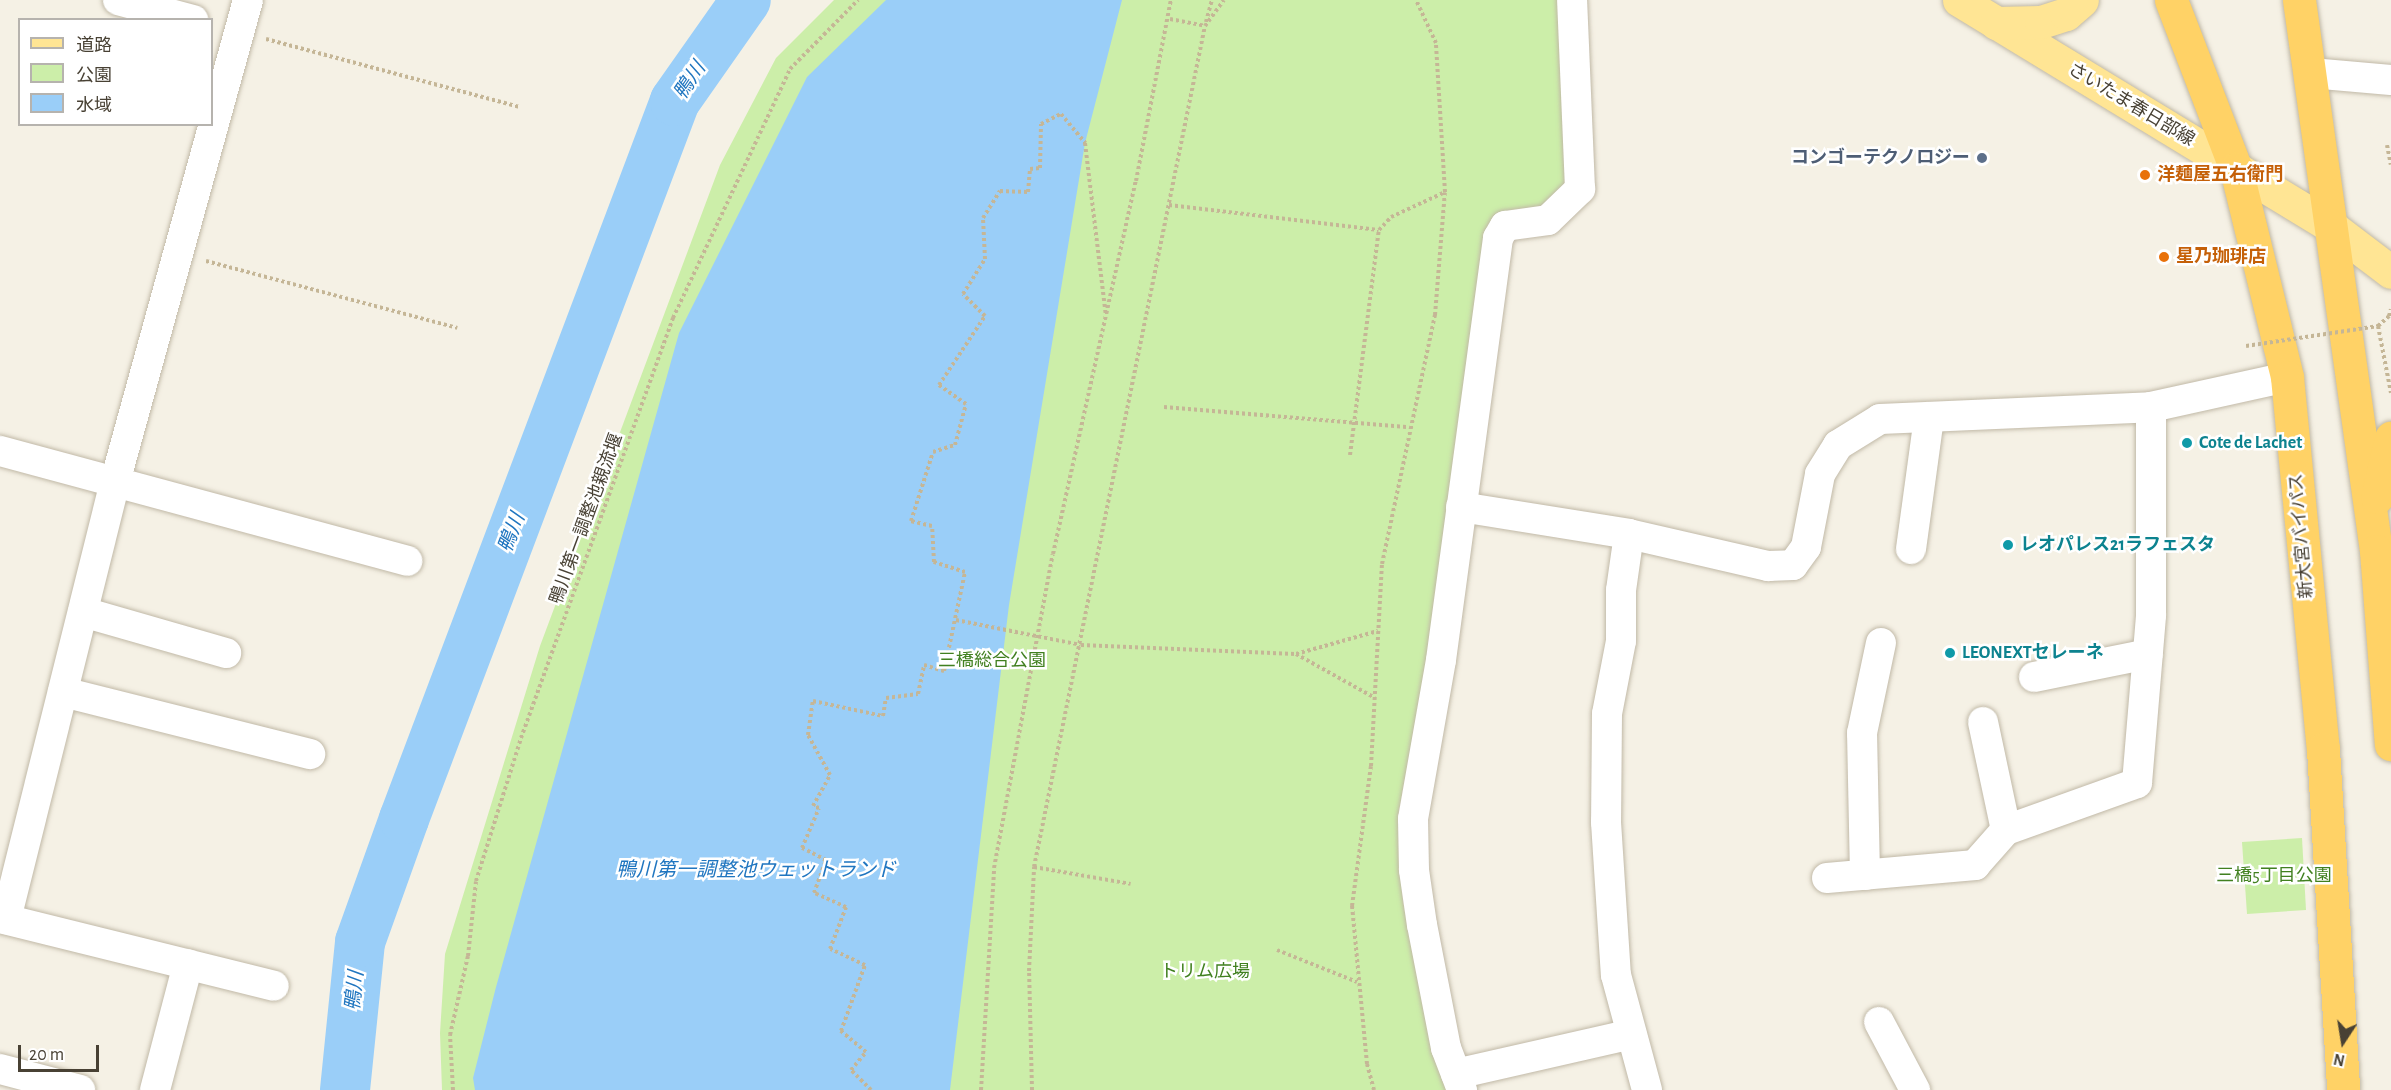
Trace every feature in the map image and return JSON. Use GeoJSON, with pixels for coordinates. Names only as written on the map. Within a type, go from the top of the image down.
{"type":"FeatureCollection","features":[{"type":"Feature","properties":{"kind":"highway","name":"新大宮バイパス"},"geometry":{"type":"LineString","coordinates":[[2171,0],[2236,168],[2287,377],[2322,749],[2343,1090]]}},
{"type":"Feature","properties":{"kind":"highway"},"geometry":{"type":"LineString","coordinates":[[2299,0],[2376,551],[2391,744]]}},
{"type":"Feature","properties":{"kind":"highway"},"geometry":{"type":"LineString","coordinates":[[2376,551],[2378,486],[2391,438]]}},
{"type":"Feature","properties":{"kind":"main road","name":"さいたま春日部線"},"geometry":{"type":"LineString","coordinates":[[1959,0],[2332,227],[2391,272]]}},
{"type":"Feature","properties":{"kind":"main road"},"geometry":{"type":"LineString","coordinates":[[1996,23],[2041,22],[2066,14],[2082,0]]}},
{"type":"Feature","properties":{"kind":"street"},"geometry":{"type":"LineString","coordinates":[[118,0],[186,18]]}},
{"type":"Feature","properties":{"kind":"street"},"geometry":{"type":"LineString","coordinates":[[213,89],[226,28],[248,0]]}},
{"type":"Feature","properties":{"kind":"street"},"geometry":{"type":"LineString","coordinates":[[1572,0],[1580,189],[1548,220],[1505,225],[1498,237],[1441,660],[1413,819],[1414,870],[1422,925],[1446,1048],[1459,1082],[1632,1034]]}},
{"type":"Feature","properties":{"kind":"street"},"geometry":{"type":"LineString","coordinates":[[2311,73],[2391,80]]}},
{"type":"Feature","properties":{"kind":"street"},"geometry":{"type":"LineString","coordinates":[[205,126],[178,254],[115,482],[63,692],[3,918],[274,986]]}},
{"type":"Feature","properties":{"kind":"street"},"geometry":{"type":"LineString","coordinates":[[1461,507],[1629,534],[1768,566],[1793,564],[1806,547],[1820,474],[1838,445],[1880,418],[2151,407],[2287,377]]}},
{"type":"Feature","properties":{"kind":"street"},"geometry":{"type":"LineString","coordinates":[[1827,878],[1975,865],[2006,830],[2137,783],[2148,654],[2151,407]]}},
{"type":"Feature","properties":{"kind":"street"},"geometry":{"type":"LineString","coordinates":[[1911,549],[1929,417]]}},
{"type":"Feature","properties":{"kind":"street"},"geometry":{"type":"LineString","coordinates":[[0,451],[407,561]]}},
{"type":"Feature","properties":{"kind":"street"},"geometry":{"type":"LineString","coordinates":[[1629,534],[1621,590],[1621,641],[1607,714],[1606,822],[1616,975],[1647,1090]]}},
{"type":"Feature","properties":{"kind":"street"},"geometry":{"type":"LineString","coordinates":[[83,612],[226,653]]}},
{"type":"Feature","properties":{"kind":"street"},"geometry":{"type":"LineString","coordinates":[[1865,875],[1862,733],[1881,644]]}},
{"type":"Feature","properties":{"kind":"street"},"geometry":{"type":"LineString","coordinates":[[2034,677],[2148,654]]}},
{"type":"Feature","properties":{"kind":"street"},"geometry":{"type":"LineString","coordinates":[[63,692],[310,754]]}},
{"type":"Feature","properties":{"kind":"street"},"geometry":{"type":"LineString","coordinates":[[1983,722],[2006,830]]}},
{"type":"Feature","properties":{"kind":"street"},"geometry":{"type":"LineString","coordinates":[[155,1090],[188,964]]}},
{"type":"Feature","properties":{"kind":"street"},"geometry":{"type":"LineString","coordinates":[[1879,1022],[1915,1090]]}},
{"type":"Feature","properties":{"kind":"street"},"geometry":{"type":"LineString","coordinates":[[0,1069],[80,1090]]}},
{"type":"Feature","properties":{"kind":"path","name":"鴨川第一調整池親流堰"},"geometry":{"type":"LineString","coordinates":[[453,1090],[450,1035],[468,956],[476,881],[521,738],[560,637],[676,309],[789,69],[858,0]]}},
{"type":"Feature","properties":{"kind":"path"},"geometry":{"type":"LineString","coordinates":[[981,1090],[994,868],[1037,638],[1170,19],[1171,0]]}},
{"type":"Feature","properties":{"kind":"path"},"geometry":{"type":"LineString","coordinates":[[1032,1090],[1029,972],[1034,867],[1212,0]]}},
{"type":"Feature","properties":{"kind":"path"},"geometry":{"type":"LineString","coordinates":[[1205,26],[1224,0]]}},
{"type":"Feature","properties":{"kind":"path"},"geometry":{"type":"LineString","coordinates":[[1374,1090],[1367,1064],[1357,982],[1352,906],[1371,766],[1382,564],[1409,427],[1435,315],[1445,192],[1436,43],[1416,0]]}},
{"type":"Feature","properties":{"kind":"path"},"geometry":{"type":"LineString","coordinates":[[1170,19],[1205,26]]}},
{"type":"Feature","properties":{"kind":"path"},"geometry":{"type":"LineString","coordinates":[[226,28],[519,107]]}},
{"type":"Feature","properties":{"kind":"path"},"geometry":{"type":"LineString","coordinates":[[871,1090],[851,1070],[866,1053],[841,1031],[865,965],[830,949],[846,908],[814,893],[826,860],[802,848],[819,808],[813,806],[830,775],[808,735],[813,701],[883,716],[886,698],[918,694],[924,665],[944,671],[965,572],[934,562],[932,526],[911,521],[933,452],[955,445],[966,404],[939,385],[985,316],[963,294],[985,259],[983,218],[1000,191],[1028,192],[1030,168],[1040,168],[1041,124],[1061,114],[1085,143],[1106,316]]}},
{"type":"Feature","properties":{"kind":"path"},"geometry":{"type":"LineString","coordinates":[[2387,145],[2391,165]]}},
{"type":"Feature","properties":{"kind":"path"},"geometry":{"type":"LineString","coordinates":[[1350,455],[1379,230],[1391,217],[1445,192]]}},
{"type":"Feature","properties":{"kind":"path"},"geometry":{"type":"LineString","coordinates":[[1169,205],[1379,230]]}},
{"type":"Feature","properties":{"kind":"path"},"geometry":{"type":"LineString","coordinates":[[178,254],[457,328]]}},
{"type":"Feature","properties":{"kind":"path"},"geometry":{"type":"LineString","coordinates":[[2246,346],[2378,326],[2389,316],[2391,309]]}},
{"type":"Feature","properties":{"kind":"path"},"geometry":{"type":"LineString","coordinates":[[2378,326],[2391,393]]}},
{"type":"Feature","properties":{"kind":"path"},"geometry":{"type":"LineString","coordinates":[[1164,407],[1409,427]]}},
{"type":"Feature","properties":{"kind":"path"},"geometry":{"type":"LineString","coordinates":[[956,620],[992,630],[1081,645],[1296,654],[1378,631]]}},
{"type":"Feature","properties":{"kind":"path"},"geometry":{"type":"LineString","coordinates":[[1296,654],[1375,698]]}},
{"type":"Feature","properties":{"kind":"path"},"geometry":{"type":"LineString","coordinates":[[1034,867],[1131,884]]}},
{"type":"Feature","properties":{"kind":"path"},"geometry":{"type":"LineString","coordinates":[[1277,950],[1357,982]]}},
{"type":"Feature","properties":{"kind":"green space","name":"三橋総合公園"},"geometry":{"type":"Polygon","coordinates":[[[834,0],[1559,0],[1567,189],[1546,213],[1510,214],[1398,816],[1403,902],[1440,1071],[1448,1090],[442,1090],[440,1033],[445,954],[540,646],[720,165],[776,58],[834,0]]]}},
{"type":"Feature","properties":{"kind":"green space","name":"三橋5丁目公園"},"geometry":{"type":"Polygon","coordinates":[[[2302,838],[2306,910],[2247,914],[2242,842],[2302,838]]]}},
{"type":"Feature","properties":{"kind":"water","name":"鴨川第一調整池ウェットランド"},"geometry":{"type":"Polygon","coordinates":[[[886,0],[1122,0],[1085,143],[1009,605],[950,1090],[475,1090],[473,1078],[496,987],[679,333],[807,77],[886,0]]]}},
{"type":"Feature","properties":{"kind":"waterway","name":"鴨川"},"geometry":{"type":"LineString","coordinates":[[345,1090],[360,942],[404,819],[675,101],[746,0]]}},
{"type":"Feature","properties":{"kind":"place","name":"コンゴーテクノロジー"},"geometry":{"type":"Point","coordinates":[1982,158]}},
{"type":"Feature","properties":{"kind":"place","name":"洋麺屋五右衛門"},"geometry":{"type":"Point","coordinates":[2145,175]}},
{"type":"Feature","properties":{"kind":"place","name":"星乃珈琲店"},"geometry":{"type":"Point","coordinates":[2164,257]}},
{"type":"Feature","properties":{"kind":"place","name":"Cote de Lachet"},"geometry":{"type":"Point","coordinates":[2187,443]}},
{"type":"Feature","properties":{"kind":"place","name":"レオパレス21ラフェスタ"},"geometry":{"type":"Point","coordinates":[2008,545]}},
{"type":"Feature","properties":{"kind":"place","name":"LEONEXTセレーネ"},"geometry":{"type":"Point","coordinates":[1950,653]}},
{"type":"Feature","properties":{"kind":"park label","name":"トリム広場"},"geometry":{"type":"Point","coordinates":[1205,972]}}]}
